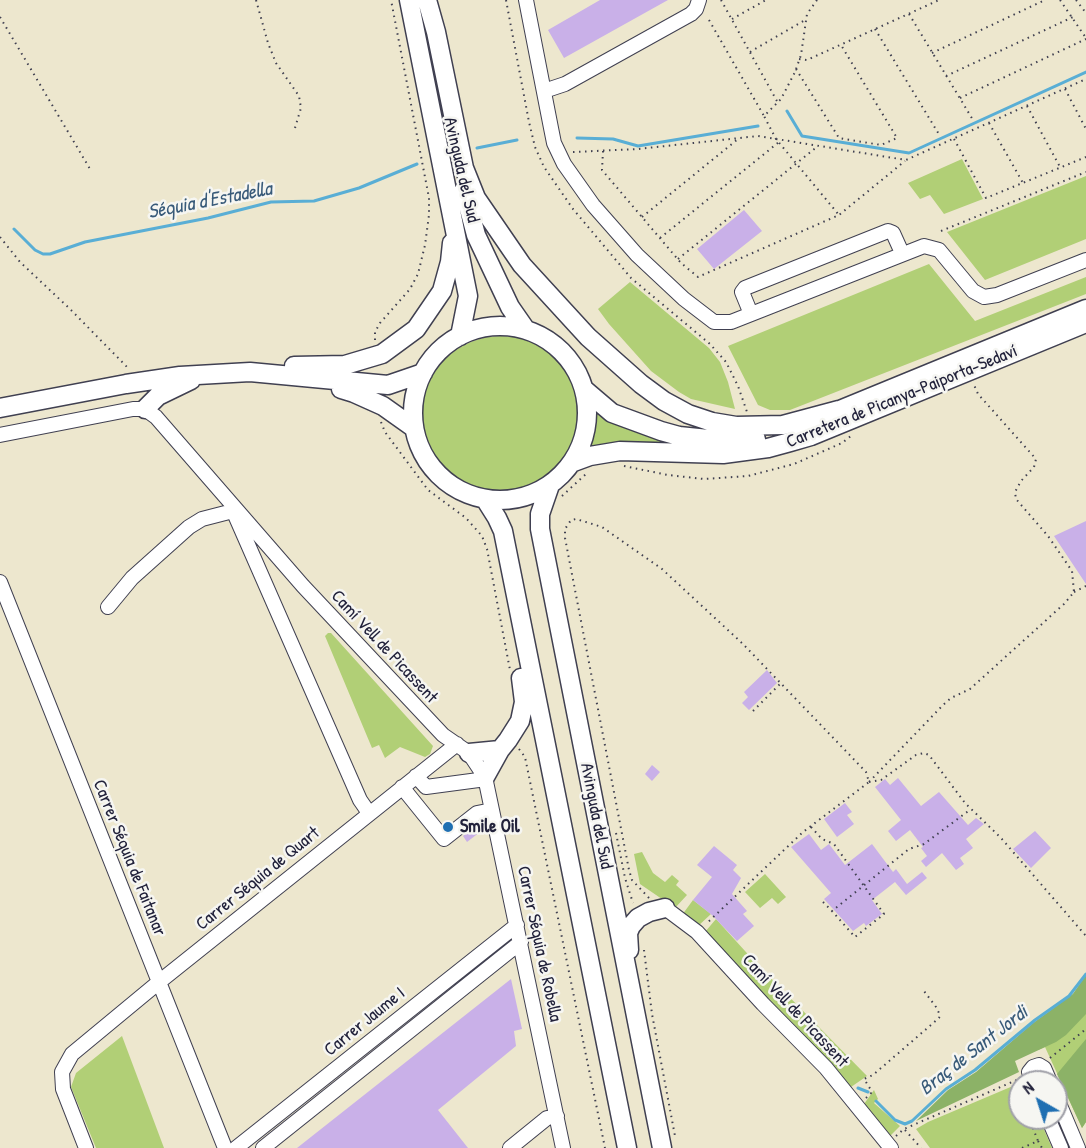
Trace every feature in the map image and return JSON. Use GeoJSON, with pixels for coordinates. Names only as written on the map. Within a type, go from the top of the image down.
{"type":"FeatureCollection","features":[{"type":"Feature","properties":{"kind":"main road","name":"Avinguda del Sud"},"geometry":{"type":"LineString","coordinates":[[409,0],[468,296],[460,336]]}},
{"type":"Feature","properties":{"kind":"main road","name":"Avinguda del Sud"},"geometry":{"type":"LineString","coordinates":[[427,0],[458,169],[476,236],[510,307],[526,330]]}},
{"type":"Feature","properties":{"kind":"main road"},"geometry":{"type":"LineString","coordinates":[[427,0],[436,32],[464,168],[476,198],[522,266],[588,337],[641,384],[664,401],[688,414],[712,422],[736,426],[783,425],[839,410]]}},
{"type":"Feature","properties":{"kind":"main road"},"geometry":{"type":"LineString","coordinates":[[250,372],[273,365],[345,365],[382,354],[416,329],[442,291],[450,262],[454,226]]}},
{"type":"Feature","properties":{"kind":"main road","name":"Carretera de Picanya-Paiporta-Sedaví"},"geometry":{"type":"LineString","coordinates":[[585,390],[612,413],[679,436],[717,440],[777,435],[816,422],[839,410],[1086,309]]}},
{"type":"Feature","properties":{"kind":"main road","name":"Carretera de Picanya-Paiporta-Sedaví"},"geometry":{"type":"LineString","coordinates":[[571,463],[590,456],[620,451],[723,454],[768,448],[811,436],[1086,323]]}},
{"type":"Feature","properties":{"kind":"main road"},"geometry":{"type":"LineString","coordinates":[[504,326],[526,330],[552,343],[572,363],[585,390],[588,413],[585,436],[555,491],[508,500],[485,499],[460,491],[438,475],[423,453],[414,428],[414,400],[423,373],[439,352],[460,336],[481,328],[504,326]]}},
{"type":"Feature","properties":{"kind":"main road"},"geometry":{"type":"LineString","coordinates":[[0,408],[126,384],[206,374],[250,372],[388,385],[423,373]]}},
{"type":"Feature","properties":{"kind":"main road"},"geometry":{"type":"LineString","coordinates":[[145,409],[158,396],[206,374]]}},
{"type":"Feature","properties":{"kind":"main road"},"geometry":{"type":"LineString","coordinates":[[311,379],[354,393],[383,406],[414,428]]}},
{"type":"Feature","properties":{"kind":"main road","name":"Avinguda del Sud"},"geometry":{"type":"LineString","coordinates":[[555,491],[540,514],[540,529],[626,966],[669,1142]]}},
{"type":"Feature","properties":{"kind":"main road","name":"Avinguda del Sud"},"geometry":{"type":"LineString","coordinates":[[485,499],[503,531],[627,1148]]}},
{"type":"Feature","properties":{"kind":"main road"},"geometry":{"type":"LineString","coordinates":[[486,778],[520,721],[524,702],[511,608],[511,572]]}},
{"type":"Feature","properties":{"kind":"main road"},"geometry":{"type":"LineString","coordinates":[[463,749],[506,747]]}},
{"type":"Feature","properties":{"kind":"main road"},"geometry":{"type":"LineString","coordinates":[[626,966],[630,944],[628,933],[631,926],[638,918],[649,912],[665,908]]}},
{"type":"Feature","properties":{"kind":"street"},"geometry":{"type":"LineString","coordinates":[[526,0],[554,143],[564,164],[593,205],[637,255],[709,320],[724,323],[751,314],[924,246],[939,250],[973,291],[984,297],[990,297],[1086,260]]}},
{"type":"Feature","properties":{"kind":"street"},"geometry":{"type":"LineString","coordinates":[[543,91],[565,84],[692,14],[699,0]]}},
{"type":"Feature","properties":{"kind":"street"},"geometry":{"type":"LineString","coordinates":[[751,314],[742,291],[756,284],[888,231],[893,233],[902,253]]}},
{"type":"Feature","properties":{"kind":"street"},"geometry":{"type":"LineString","coordinates":[[0,435],[133,409],[145,409]]}},
{"type":"Feature","properties":{"kind":"street","name":"Camí Vell de Picassent"},"geometry":{"type":"LineString","coordinates":[[145,409],[156,417],[231,507],[443,735],[463,749]]}},
{"type":"Feature","properties":{"kind":"street"},"geometry":{"type":"LineString","coordinates":[[108,607],[132,578],[189,527],[231,507]]}},
{"type":"Feature","properties":{"kind":"street","name":"Camí Vell de Picassent"},"geometry":{"type":"LineString","coordinates":[[231,507],[360,800],[369,813]]}},
{"type":"Feature","properties":{"kind":"street"},"geometry":{"type":"LineString","coordinates":[[259,570],[279,559]]}},
{"type":"Feature","properties":{"kind":"street","name":"Carrer Séquia de Faitanar"},"geometry":{"type":"LineString","coordinates":[[0,582],[225,1148]]}},
{"type":"Feature","properties":{"kind":"street","name":"Carrer Séquia de Quart"},"geometry":{"type":"LineString","coordinates":[[86,1148],[63,1089],[62,1072],[72,1054],[416,776],[463,749]]}},
{"type":"Feature","properties":{"kind":"street","name":"Carrer Séquia de Robella"},"geometry":{"type":"LineString","coordinates":[[463,749],[486,778],[563,1148]]}},
{"type":"Feature","properties":{"kind":"street"},"geometry":{"type":"LineString","coordinates":[[416,776],[426,787],[486,778]]}},
{"type":"Feature","properties":{"kind":"street"},"geometry":{"type":"LineString","coordinates":[[402,787],[444,839],[477,813],[492,810]]}},
{"type":"Feature","properties":{"kind":"street","name":"Camí Vell de Picassent"},"geometry":{"type":"LineString","coordinates":[[665,908],[697,932],[826,1068],[889,1146]]}},
{"type":"Feature","properties":{"kind":"street","name":"Carrer Jaume I"},"geometry":{"type":"LineString","coordinates":[[236,1148],[517,925]]}},
{"type":"Feature","properties":{"kind":"street","name":"Carrer Jaume I"},"geometry":{"type":"LineString","coordinates":[[263,1148],[521,942]]}},
{"type":"Feature","properties":{"kind":"street"},"geometry":{"type":"LineString","coordinates":[[1032,1070],[1032,1067],[1042,1066],[1044,1070]]}},
{"type":"Feature","properties":{"kind":"street"},"geometry":{"type":"LineString","coordinates":[[510,1148],[547,1118],[557,1116]]}},
{"type":"Feature","properties":{"kind":"street"},"geometry":{"type":"LineString","coordinates":[[1068,1124],[1078,1148]]}},
{"type":"Feature","properties":{"kind":"street"},"geometry":{"type":"LineString","coordinates":[[1053,1130],[1061,1148]]}},
{"type":"Feature","properties":{"kind":"path"},"geometry":{"type":"LineString","coordinates":[[256,0],[276,63],[299,96],[301,108],[295,128]]}},
{"type":"Feature","properties":{"kind":"path"},"geometry":{"type":"LineString","coordinates":[[378,345],[375,332],[380,323],[410,290],[418,274],[429,214],[428,189],[391,0]]}},
{"type":"Feature","properties":{"kind":"path"},"geometry":{"type":"LineString","coordinates":[[721,0],[778,103]]}},
{"type":"Feature","properties":{"kind":"path"},"geometry":{"type":"LineString","coordinates":[[732,19],[766,0]]}},
{"type":"Feature","properties":{"kind":"path"},"geometry":{"type":"LineString","coordinates":[[764,116],[778,103],[796,69],[807,14],[817,0]]}},
{"type":"Feature","properties":{"kind":"path"},"geometry":{"type":"LineString","coordinates":[[799,59],[807,60],[939,0]]}},
{"type":"Feature","properties":{"kind":"path"},"geometry":{"type":"LineString","coordinates":[[932,53],[1045,0]]}},
{"type":"Feature","properties":{"kind":"path"},"geometry":{"type":"LineString","coordinates":[[960,98],[1086,39],[1060,0]]}},
{"type":"Feature","properties":{"kind":"path"},"geometry":{"type":"LineString","coordinates":[[1076,0],[1086,13]]}},
{"type":"Feature","properties":{"kind":"path"},"geometry":{"type":"LineString","coordinates":[[909,14],[973,120]]}},
{"type":"Feature","properties":{"kind":"path"},"geometry":{"type":"LineString","coordinates":[[946,76],[1073,17]]}},
{"type":"Feature","properties":{"kind":"path"},"geometry":{"type":"LineString","coordinates":[[0,18],[90,169]]}},
{"type":"Feature","properties":{"kind":"path"},"geometry":{"type":"LineString","coordinates":[[709,20],[776,139],[838,216]]}},
{"type":"Feature","properties":{"kind":"path"},"geometry":{"type":"LineString","coordinates":[[750,52],[806,20]]}},
{"type":"Feature","properties":{"kind":"path"},"geometry":{"type":"LineString","coordinates":[[875,29],[940,135]]}},
{"type":"Feature","properties":{"kind":"path"},"geometry":{"type":"LineString","coordinates":[[796,69],[840,138],[880,145],[897,138],[841,45]]}},
{"type":"Feature","properties":{"kind":"path"},"geometry":{"type":"LineString","coordinates":[[603,152],[602,170],[678,259],[698,277],[838,216],[906,160],[1086,80]]}},
{"type":"Feature","properties":{"kind":"path"},"geometry":{"type":"LineString","coordinates":[[1065,89],[1086,129]]}},
{"type":"Feature","properties":{"kind":"path"},"geometry":{"type":"LineString","coordinates":[[1027,106],[1061,167]]}},
{"type":"Feature","properties":{"kind":"path"},"geometry":{"type":"LineString","coordinates":[[989,123],[1023,183]]}},
{"type":"Feature","properties":{"kind":"path"},"geometry":{"type":"LineString","coordinates":[[573,152],[603,152],[758,135],[906,160]]}},
{"type":"Feature","properties":{"kind":"path"},"geometry":{"type":"LineString","coordinates":[[642,217],[740,138]]}},
{"type":"Feature","properties":{"kind":"path"},"geometry":{"type":"LineString","coordinates":[[954,139],[986,198],[1086,157]]}},
{"type":"Feature","properties":{"kind":"path"},"geometry":{"type":"LineString","coordinates":[[660,238],[779,142]]}},
{"type":"Feature","properties":{"kind":"path"},"geometry":{"type":"LineString","coordinates":[[678,259],[819,146]]}},
{"type":"Feature","properties":{"kind":"path"},"geometry":{"type":"LineString","coordinates":[[941,231],[1086,172]]}},
{"type":"Feature","properties":{"kind":"path"},"geometry":{"type":"LineString","coordinates":[[0,237],[20,262],[70,309],[130,371]]}},
{"type":"Feature","properties":{"kind":"path"},"geometry":{"type":"LineString","coordinates":[[967,372],[978,394],[1036,459],[1034,467],[1021,481],[1015,492],[1016,499],[1072,571],[1074,592]]}},
{"type":"Feature","properties":{"kind":"path"},"geometry":{"type":"LineString","coordinates":[[379,416],[385,432],[420,482],[466,518],[482,536],[487,549],[512,676]]}},
{"type":"Feature","properties":{"kind":"path"},"geometry":{"type":"LineString","coordinates":[[615,464],[668,475],[704,479],[765,473]]}},
{"type":"Feature","properties":{"kind":"path"},"geometry":{"type":"LineString","coordinates":[[555,491],[595,469]]}},
{"type":"Feature","properties":{"kind":"path"},"geometry":{"type":"LineString","coordinates":[[665,908],[638,888],[629,870],[565,538],[565,529],[576,519],[602,527],[662,569],[743,644],[866,772],[869,782]]}},
{"type":"Feature","properties":{"kind":"path"},"geometry":{"type":"LineString","coordinates":[[697,932],[811,827],[869,782],[943,705],[975,685],[1064,604],[1074,592],[1086,586]]}},
{"type":"Feature","properties":{"kind":"path"},"geometry":{"type":"LineString","coordinates":[[753,711],[780,684]]}},
{"type":"Feature","properties":{"kind":"path"},"geometry":{"type":"LineString","coordinates":[[506,747],[525,757],[604,1148]]}},
{"type":"Feature","properties":{"kind":"path"},"geometry":{"type":"LineString","coordinates":[[869,782],[880,780],[916,755],[924,753],[933,759],[971,809],[1001,838],[1086,936]]}},
{"type":"Feature","properties":{"kind":"path"},"geometry":{"type":"LineString","coordinates":[[832,912],[909,849],[924,844],[971,809]]}},
{"type":"Feature","properties":{"kind":"path"},"geometry":{"type":"LineString","coordinates":[[811,827],[822,839],[834,843],[884,914],[855,937],[823,902]]}},
{"type":"Feature","properties":{"kind":"path"},"geometry":{"type":"LineString","coordinates":[[615,831],[625,878],[638,918]]}},
{"type":"Feature","properties":{"kind":"path"},"geometry":{"type":"LineString","coordinates":[[642,941],[669,1142]]}},
{"type":"Feature","properties":{"kind":"path"},"geometry":{"type":"LineString","coordinates":[[857,1105],[871,1093],[864,1079],[873,1076],[939,1018],[936,1007],[924,991]]}},
{"type":"Feature","properties":{"kind":"path"},"geometry":{"type":"LineString","coordinates":[[1048,1059],[1086,1029]]}},
{"type":"Feature","properties":{"kind":"path"},"geometry":{"type":"LineString","coordinates":[[889,1146],[904,1129],[1008,1087]]}},
{"type":"Feature","properties":{"kind":"path"},"geometry":{"type":"LineString","coordinates":[[904,1129],[921,1148]]}},
{"type":"Feature","properties":{"kind":"path"},"geometry":{"type":"LineString","coordinates":[[1034,1130],[1042,1148]]}},
{"type":"Feature","properties":{"kind":"path"},"geometry":{"type":"LineString","coordinates":[[1022,1148],[1038,1141]]}},
{"type":"Feature","properties":{"kind":"green space"},"geometry":{"type":"Polygon","coordinates":[[[962,159],[983,199],[944,214],[930,195],[920,199],[908,183],[962,159]]]}},
{"type":"Feature","properties":{"kind":"green space"},"geometry":{"type":"Polygon","coordinates":[[[1086,176],[1086,239],[985,280],[947,232],[1086,176]]]}},
{"type":"Feature","properties":{"kind":"green space"},"geometry":{"type":"Polygon","coordinates":[[[929,264],[975,321],[1086,277],[1086,294],[790,410],[770,410],[758,405],[728,346],[929,264]]]}},
{"type":"Feature","properties":{"kind":"green space"},"geometry":{"type":"Polygon","coordinates":[[[630,282],[709,348],[720,362],[735,409],[691,399],[679,392],[651,371],[609,324],[598,309],[630,282]]]}},
{"type":"Feature","properties":{"kind":"green space"},"geometry":{"type":"Polygon","coordinates":[[[501,336],[531,342],[545,349],[557,359],[567,371],[574,385],[580,415],[574,445],[567,459],[557,471],[545,481],[531,488],[501,494],[471,488],[457,481],[445,471],[435,459],[428,445],[422,415],[428,385],[435,371],[445,359],[457,349],[471,342],[501,336]]]}},
{"type":"Feature","properties":{"kind":"green space"},"geometry":{"type":"Polygon","coordinates":[[[596,411],[688,443],[590,447],[595,433],[596,411]]]}},
{"type":"Feature","properties":{"kind":"green space"},"geometry":{"type":"Polygon","coordinates":[[[331,633],[433,746],[430,754],[425,757],[400,747],[385,758],[379,745],[372,748],[325,636],[331,633]]]}},
{"type":"Feature","properties":{"kind":"green space"},"geometry":{"type":"Polygon","coordinates":[[[642,852],[653,873],[665,882],[672,875],[679,881],[676,885],[687,895],[675,908],[640,884],[634,854],[642,852]]]}},
{"type":"Feature","properties":{"kind":"green space"},"geometry":{"type":"Polygon","coordinates":[[[765,874],[786,897],[778,904],[772,898],[760,908],[745,892],[765,874]]]}},
{"type":"Feature","properties":{"kind":"green space"},"geometry":{"type":"Polygon","coordinates":[[[693,900],[711,914],[697,927],[682,915],[693,900]]]}},
{"type":"Feature","properties":{"kind":"green space"},"geometry":{"type":"Polygon","coordinates":[[[716,919],[867,1076],[851,1087],[755,989],[740,968],[705,932],[716,919]]]}},
{"type":"Feature","properties":{"kind":"green space"},"geometry":{"type":"Polygon","coordinates":[[[1086,975],[1086,1122],[1082,1128],[1068,1097],[1068,1070],[1056,1070],[1045,1047],[1038,1050],[1032,1024],[1073,994],[1086,975]]]}},
{"type":"Feature","properties":{"kind":"green space"},"geometry":{"type":"Polygon","coordinates":[[[1086,975],[1086,1014],[1066,1035],[1015,1061],[1018,1070],[1008,1070],[1008,1077],[916,1121],[948,1090],[976,1072],[1032,1024],[1073,994],[1086,975]]]}},
{"type":"Feature","properties":{"kind":"green space"},"geometry":{"type":"Polygon","coordinates":[[[122,1036],[164,1148],[96,1148],[71,1087],[76,1073],[122,1036]]]}},
{"type":"Feature","properties":{"kind":"green space"},"geometry":{"type":"Polygon","coordinates":[[[1086,1039],[1086,1122],[1082,1128],[1068,1098],[1068,1070],[1060,1070],[1086,1039]]]}},
{"type":"Feature","properties":{"kind":"green space"},"geometry":{"type":"Polygon","coordinates":[[[1008,1088],[1008,1130],[1044,1130],[1052,1148],[930,1148],[916,1129],[1008,1088]]]}},
{"type":"Feature","properties":{"kind":"green space"},"geometry":{"type":"Polygon","coordinates":[[[874,1090],[878,1099],[874,1103],[900,1126],[889,1137],[864,1104],[874,1090]]]}},
{"type":"Feature","properties":{"kind":"building"},"geometry":{"type":"Polygon","coordinates":[[[600,0],[668,0],[564,58],[548,30],[600,0]]]}},
{"type":"Feature","properties":{"kind":"building"},"geometry":{"type":"Polygon","coordinates":[[[744,210],[762,231],[714,269],[697,249],[744,210]]]}},
{"type":"Feature","properties":{"kind":"building"},"geometry":{"type":"Polygon","coordinates":[[[1086,521],[1086,584],[1054,536],[1086,521]]]}},
{"type":"Feature","properties":{"kind":"building"},"geometry":{"type":"Polygon","coordinates":[[[767,670],[777,683],[749,710],[742,703],[748,697],[744,692],[767,670]]]}},
{"type":"Feature","properties":{"kind":"building"},"geometry":{"type":"Polygon","coordinates":[[[652,765],[660,772],[652,781],[645,774],[652,765]]]}},
{"type":"Feature","properties":{"kind":"building"},"geometry":{"type":"Polygon","coordinates":[[[898,778],[921,806],[939,792],[968,825],[976,818],[984,824],[966,839],[973,848],[960,858],[964,864],[956,870],[942,853],[926,867],[921,861],[927,856],[910,830],[896,841],[888,831],[901,820],[875,787],[885,779],[890,785],[898,778]]]}},
{"type":"Feature","properties":{"kind":"building"},"geometry":{"type":"Polygon","coordinates":[[[845,803],[852,812],[847,815],[854,824],[837,837],[824,819],[845,803]]]}},
{"type":"Feature","properties":{"kind":"building"},"geometry":{"type":"Polygon","coordinates":[[[475,826],[480,832],[467,842],[463,836],[475,826]]]}},
{"type":"Feature","properties":{"kind":"building"},"geometry":{"type":"Polygon","coordinates":[[[1035,831],[1051,848],[1031,868],[1013,849],[1035,831]]]}},
{"type":"Feature","properties":{"kind":"building"},"geometry":{"type":"Polygon","coordinates":[[[809,834],[821,850],[829,844],[845,865],[872,844],[893,872],[896,869],[907,884],[922,872],[927,878],[906,895],[895,882],[872,900],[882,914],[866,926],[864,923],[853,931],[824,899],[831,893],[791,847],[809,834]]]}},
{"type":"Feature","properties":{"kind":"building"},"geometry":{"type":"Polygon","coordinates":[[[714,846],[737,865],[733,870],[741,878],[732,894],[747,911],[743,914],[754,926],[737,941],[713,916],[693,900],[712,877],[697,865],[714,846]]]}},
{"type":"Feature","properties":{"kind":"building"},"geometry":{"type":"Polygon","coordinates":[[[511,979],[522,1029],[514,1031],[516,1046],[438,1110],[468,1148],[297,1148],[511,979]]]}},
{"type":"Feature","properties":{"kind":"waterway"},"geometry":{"type":"LineString","coordinates":[[787,111],[802,136],[909,153],[1086,72]]}},
{"type":"Feature","properties":{"kind":"waterway"},"geometry":{"type":"LineString","coordinates":[[577,138],[613,139],[638,146],[758,126]]}},
{"type":"Feature","properties":{"kind":"waterway"},"geometry":{"type":"LineString","coordinates":[[477,148],[517,140]]}},
{"type":"Feature","properties":{"kind":"waterway","name":"Séquia d'Estadella"},"geometry":{"type":"LineString","coordinates":[[14,229],[35,250],[43,254],[50,254],[85,242],[208,218],[271,202],[314,201],[359,188],[417,164]]}},
{"type":"Feature","properties":{"kind":"waterway","name":"Braç de Sant Jordi"},"geometry":{"type":"LineString","coordinates":[[876,1101],[895,1120],[905,1124],[912,1121],[946,1089],[975,1070],[1035,1020],[1069,996],[1086,974]]}},
{"type":"Feature","properties":{"kind":"waterway","name":"Braç de Sant Jordi"},"geometry":{"type":"LineString","coordinates":[[858,1088],[868,1092]]}},
{"type":"Feature","properties":{"kind":"place","name":"Smile Oil"},"geometry":{"type":"Point","coordinates":[448,827]}}]}
